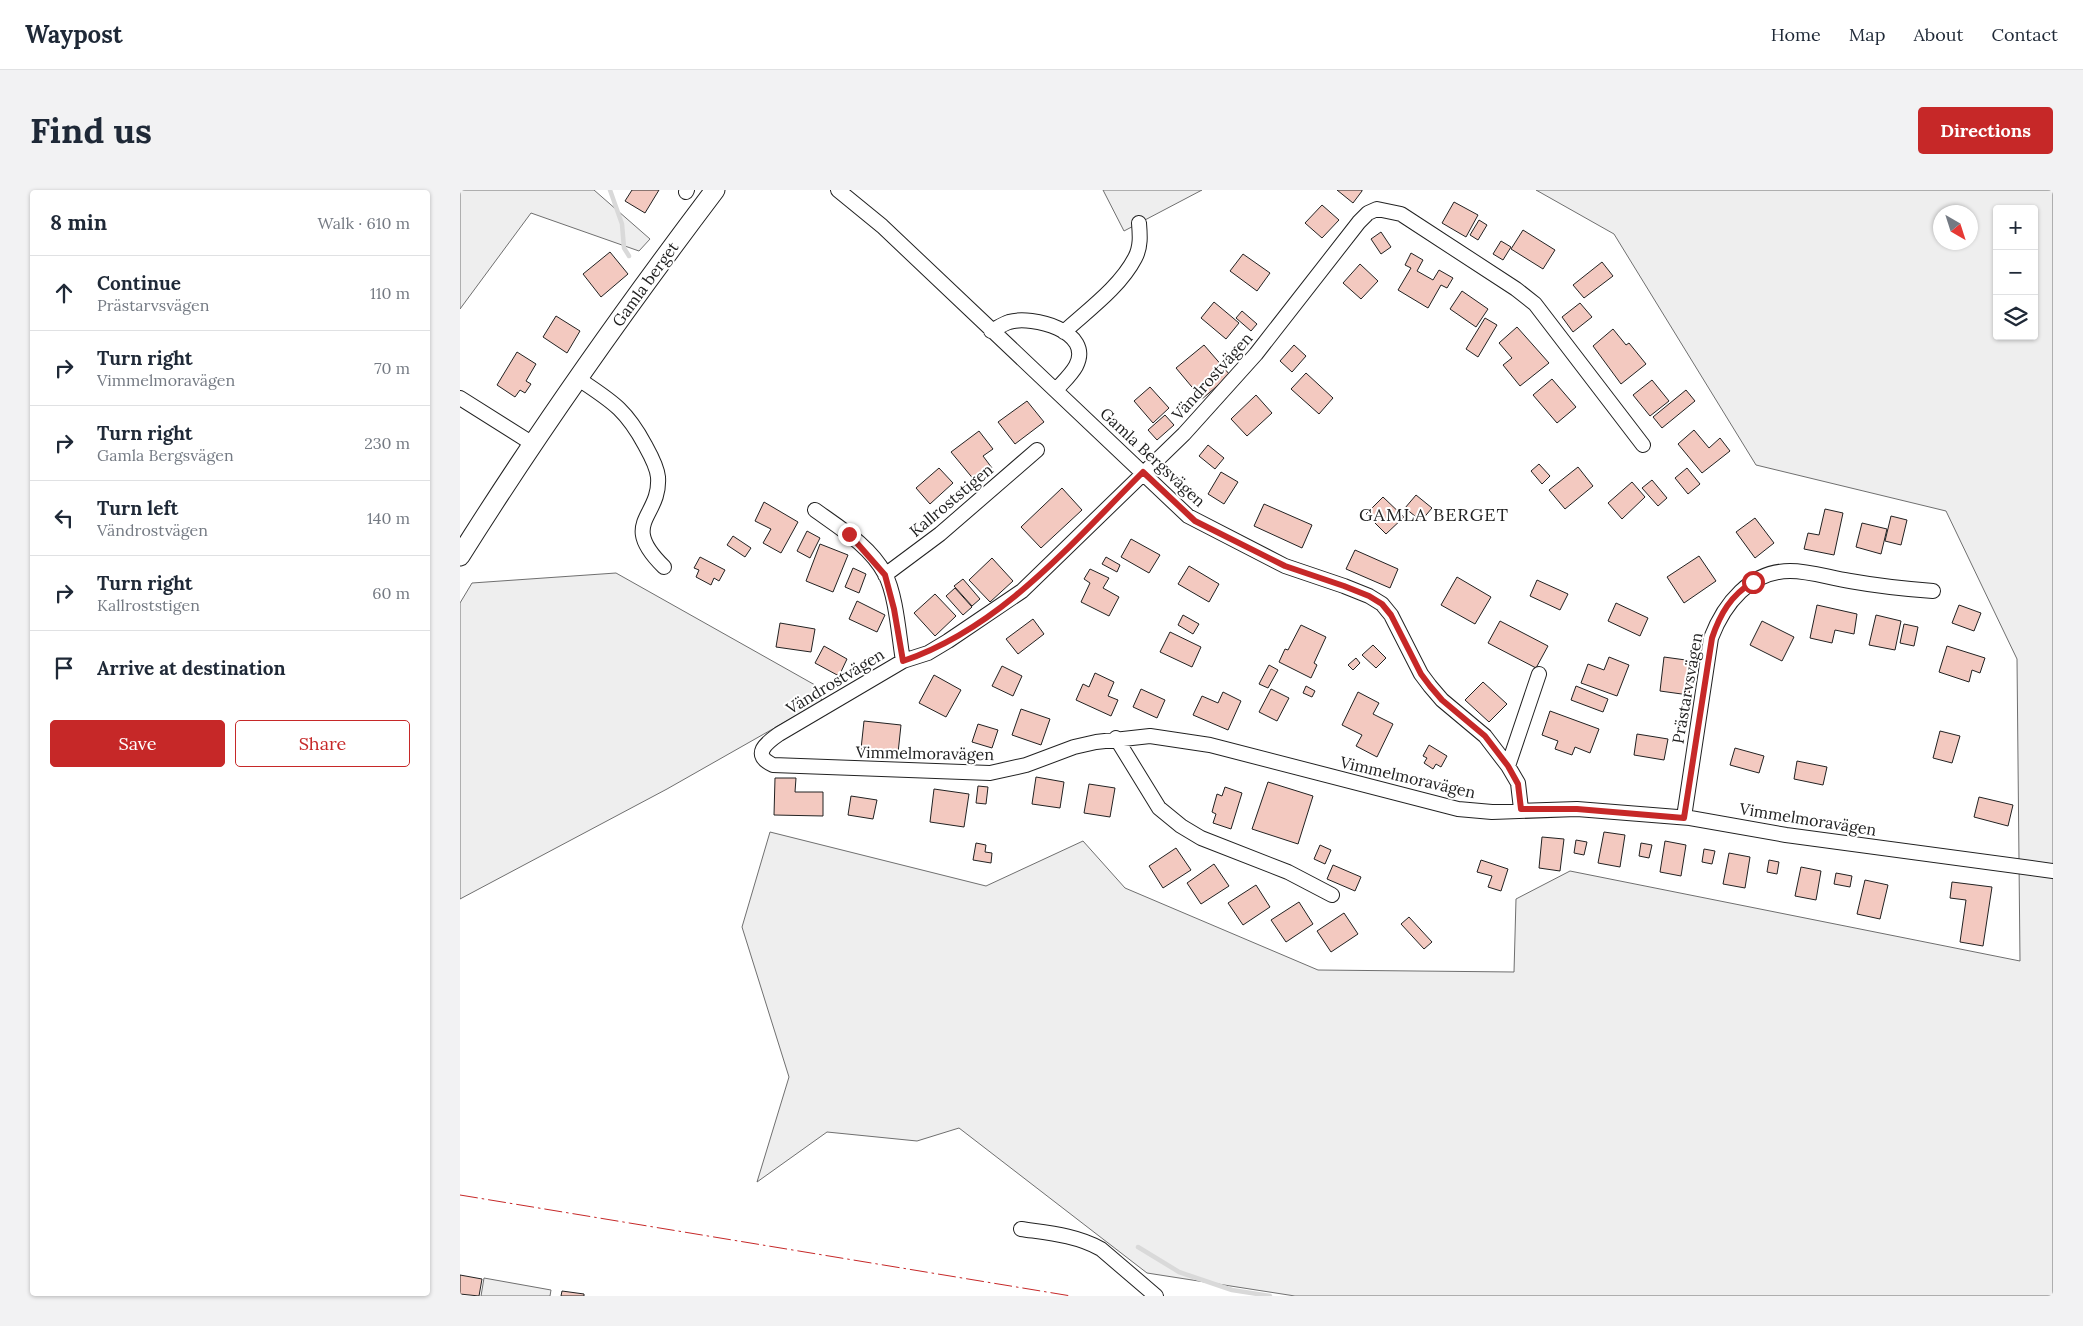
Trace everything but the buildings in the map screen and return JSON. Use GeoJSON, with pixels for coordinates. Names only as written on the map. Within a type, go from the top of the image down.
{"type":"FeatureCollection","features":[{"type":"Feature","properties":{"kind":"main road","name":"Gamla berget"},"geometry":{"type":"LineString","coordinates":[[460,556],[577,378],[714,190]]}},
{"type":"Feature","properties":{"kind":"street","name":"Gamla Bergsvägen"},"geometry":{"type":"LineString","coordinates":[[838,190],[882,226],[991,331],[1195,521],[1285,566],[1344,586],[1369,596],[1382,604],[1391,615],[1421,674],[1430,686],[1442,700],[1485,736],[1508,766],[1518,784],[1521,809]]}},
{"type":"Feature","properties":{"kind":"street","name":"Vändrostvägen"},"geometry":{"type":"LineString","coordinates":[[762,756],[762,749],[767,742],[903,661],[928,653],[1022,591],[1184,434],[1256,354],[1359,222],[1368,213],[1377,209],[1392,211],[1408,219],[1446,242],[1535,304],[1643,445]]}},
{"type":"Feature","properties":{"kind":"street"},"geometry":{"type":"LineString","coordinates":[[1064,332],[1115,284],[1135,258],[1140,242],[1139,223]]}},
{"type":"Feature","properties":{"kind":"street"},"geometry":{"type":"LineString","coordinates":[[991,331],[1009,322],[1046,323],[1071,336],[1079,349],[1077,364],[1056,390]]}},
{"type":"Feature","properties":{"kind":"street"},"geometry":{"type":"LineString","coordinates":[[577,378],[624,411],[650,454],[658,476],[655,498],[645,517],[644,543],[650,554],[664,567]]}},
{"type":"Feature","properties":{"kind":"street"},"geometry":{"type":"LineString","coordinates":[[460,398],[533,444]]}},
{"type":"Feature","properties":{"kind":"street","name":"Kallroststigen"},"geometry":{"type":"LineString","coordinates":[[885,575],[940,534],[1037,450]]}},
{"type":"Feature","properties":{"kind":"street"},"geometry":{"type":"LineString","coordinates":[[814,510],[858,543],[885,575],[894,609],[903,661]]}},
{"type":"Feature","properties":{"kind":"street","name":"Prästarvsvägen"},"geometry":{"type":"LineString","coordinates":[[1684,818],[1712,638],[1723,611],[1744,588],[1771,574],[1789,571],[1872,585],[1933,592]]}},
{"type":"Feature","properties":{"kind":"street"},"geometry":{"type":"LineString","coordinates":[[1508,766],[1539,674]]}},
{"type":"Feature","properties":{"kind":"street","name":"Vimmelmoravägen"},"geometry":{"type":"LineString","coordinates":[[762,756],[765,762],[773,765],[990,773],[1026,765],[1074,747],[1116,738],[1150,736],[1210,746],[1458,809],[1492,812],[1521,809],[1577,809],[1684,818],[1795,836],[2053,871]]}},
{"type":"Feature","properties":{"kind":"street"},"geometry":{"type":"LineString","coordinates":[[1116,738],[1158,808],[1181,826],[1201,838],[1288,872],[1332,895]]}},
{"type":"Feature","properties":{"kind":"street"},"geometry":{"type":"LineString","coordinates":[[1021,1229],[1072,1237],[1091,1244],[1101,1249],[1156,1296]]}},
{"type":"Feature","properties":{"kind":"shaded area"},"geometry":{"type":"Polygon","coordinates":[[[460,190],[594,190],[650,239],[639,251],[531,213],[460,309],[460,190]]]}},
{"type":"Feature","properties":{"kind":"shaded area"},"geometry":{"type":"Polygon","coordinates":[[[1103,190],[1202,190],[1124,231],[1103,190]]]}},
{"type":"Feature","properties":{"kind":"shaded area"},"geometry":{"type":"Polygon","coordinates":[[[1536,190],[2053,190],[2053,1296],[1295,1296],[1147,1273],[959,1128],[917,1141],[827,1132],[757,1182],[789,1077],[742,927],[770,832],[986,886],[1083,841],[1125,888],[1318,970],[1514,972],[1516,899],[1570,871],[2020,961],[2017,659],[1946,511],[1756,465],[1614,234],[1536,190]]]}},
{"type":"Feature","properties":{"kind":"shaded area"},"geometry":{"type":"Polygon","coordinates":[[[616,573],[815,685],[822,701],[667,789],[460,899],[460,603],[472,583],[616,573]]]}},
{"type":"Feature","properties":{"kind":"shaded area"},"geometry":{"type":"Polygon","coordinates":[[[484,1278],[551,1290],[550,1296],[481,1296],[484,1278]]]}},
{"type":"Feature","properties":{"kind":"waterway"},"geometry":{"type":"LineString","coordinates":[[610,190],[622,224],[624,248],[629,256]]}},
{"type":"Feature","properties":{"kind":"waterway"},"geometry":{"type":"LineString","coordinates":[[1138,1247],[1179,1272],[1232,1290],[1270,1296]]}},
{"type":"Feature","properties":{"kind":"power"},"geometry":{"type":"LineString","coordinates":[[460,1195],[1071,1296]]}},
{"type":"Feature","properties":{"kind":"district","name":"GAMLA BERGET"},"geometry":{"type":"Point","coordinates":[1434,515]}},
{"type":"Feature","properties":{"kind":"route"},"geometry":{"type":"LineString","coordinates":[[849,534],[870,555],[885,575],[894,609],[903,661],[928,653],[998,609],[1022,591],[1060,556],[1143,472],[1167,497],[1195,521],[1285,566],[1344,586],[1369,596],[1382,604],[1391,615],[1421,674],[1430,686],[1442,700],[1485,736],[1500,754],[1518,784],[1521,809],[1577,809],[1684,818],[1712,638],[1718,620],[1731,600],[1753,582]]}}]}
